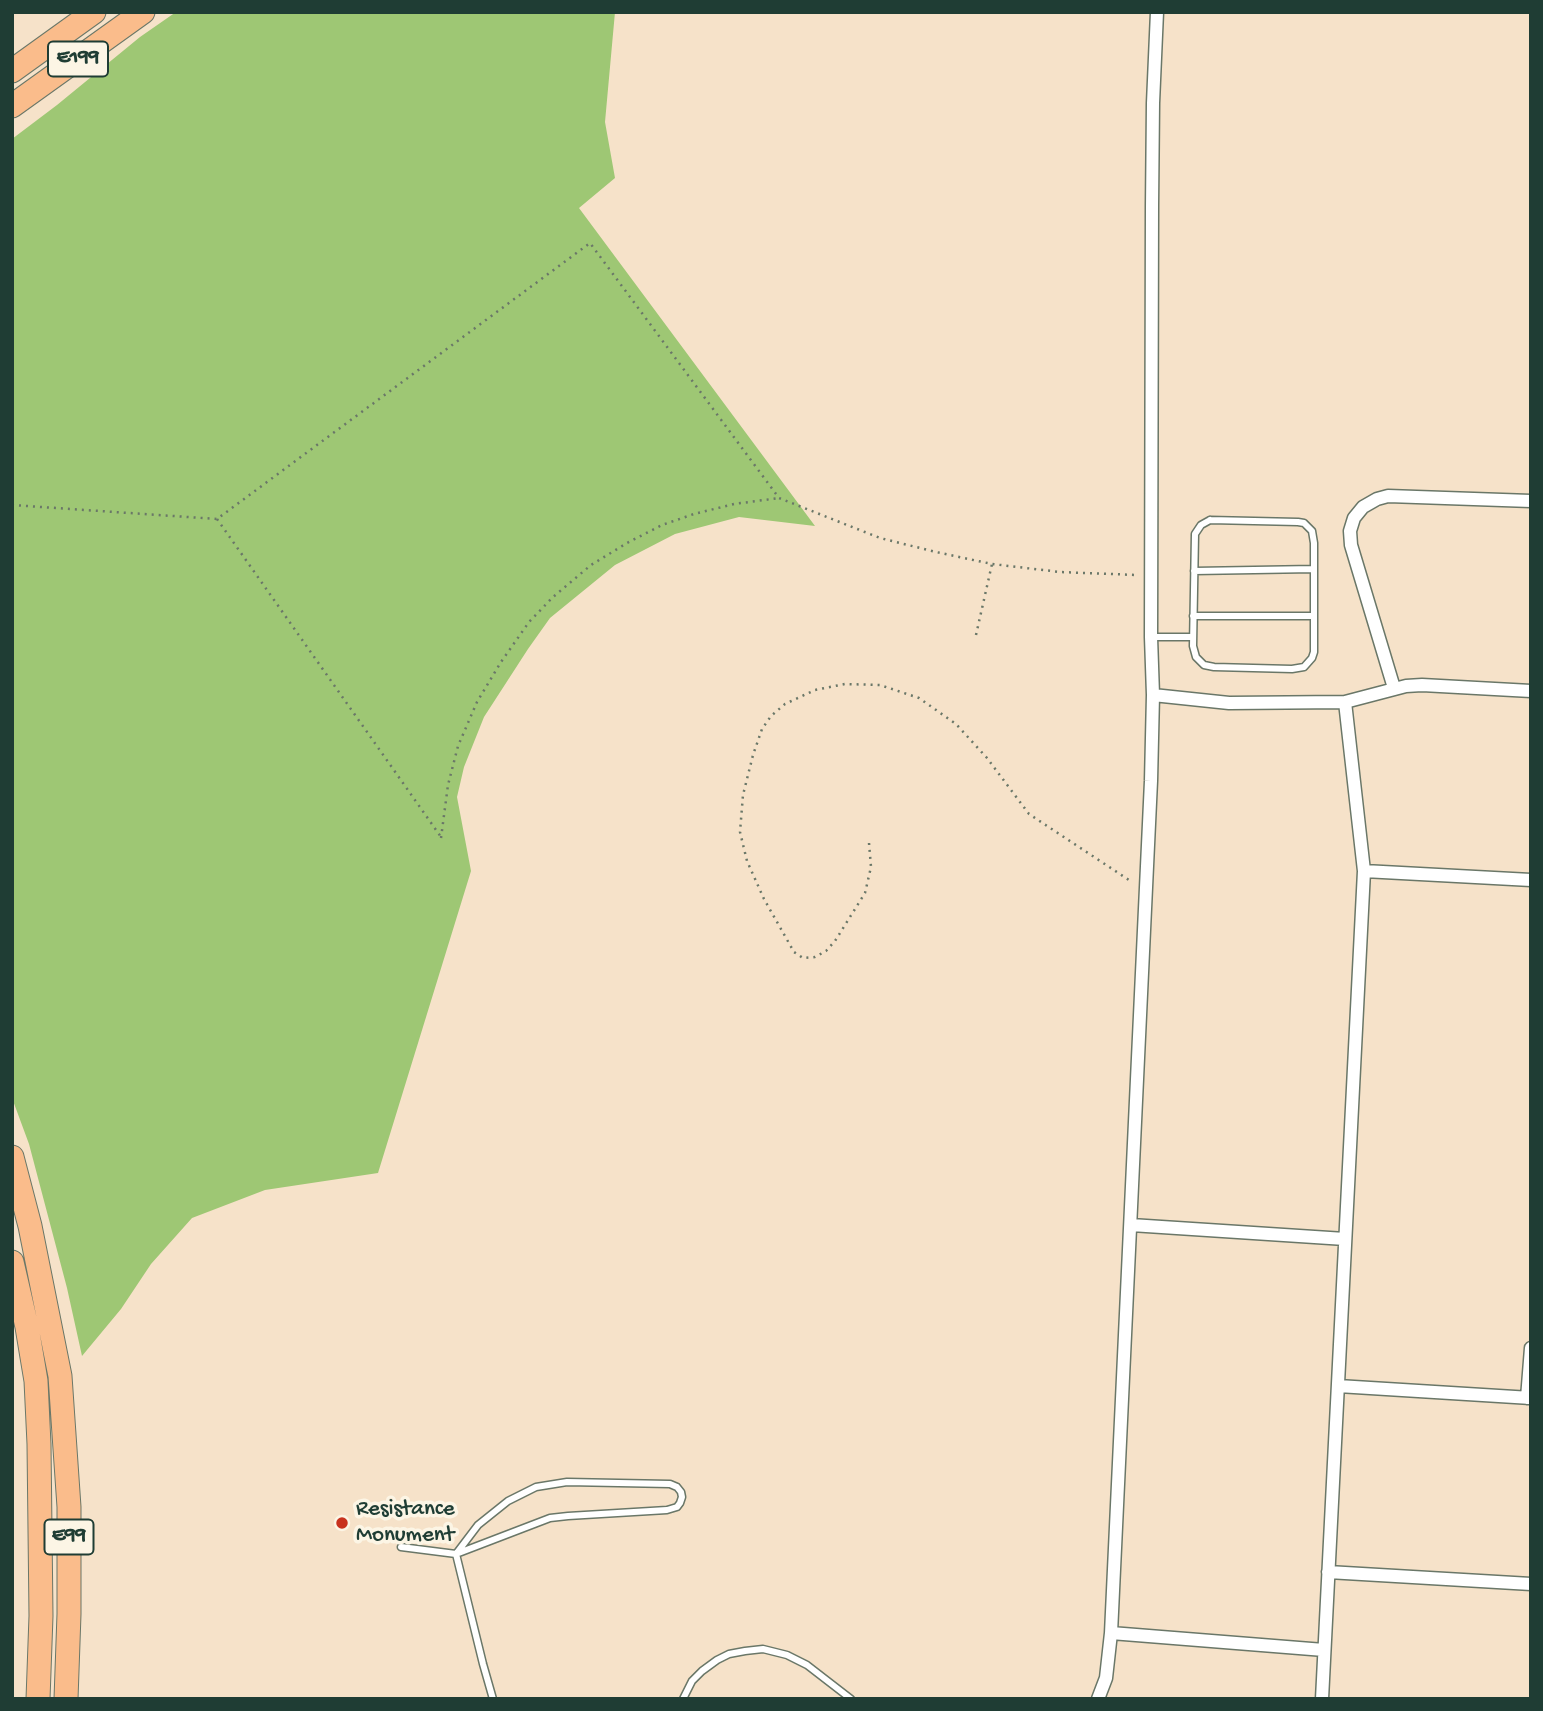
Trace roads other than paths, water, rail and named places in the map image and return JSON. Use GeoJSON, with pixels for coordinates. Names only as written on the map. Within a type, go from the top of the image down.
{"type":"FeatureCollection","features":[{"type":"Feature","properties":{"kind":"highway","name":"E199"},"geometry":{"type":"LineString","coordinates":[[12,71],[94,12]]}},
{"type":"Feature","properties":{"kind":"highway","name":"E199"},"geometry":{"type":"LineString","coordinates":[[12,106],[143,12]]}},
{"type":"Feature","properties":{"kind":"highway","name":"E99"},"geometry":{"type":"LineString","coordinates":[[12,1157],[30,1226],[60,1376],[69,1507],[66,1699]]}},
{"type":"Feature","properties":{"kind":"highway","name":"E99"},"geometry":{"type":"LineString","coordinates":[[12,1262],[36,1381],[41,1616],[38,1699]]}},
{"type":"Feature","properties":{"kind":"street"},"geometry":{"type":"LineString","coordinates":[[1098,1699],[1106,1678],[1111,1633],[1151,781],[1153,116],[1157,12]]}},
{"type":"Feature","properties":{"kind":"street"},"geometry":{"type":"LineString","coordinates":[[1394,688],[1352,545],[1350,531],[1354,518],[1363,507],[1388,496],[1531,501]]}},
{"type":"Feature","properties":{"kind":"street"},"geometry":{"type":"LineString","coordinates":[[1153,695],[1229,703],[1345,702],[1394,688],[1422,685],[1531,691]]}},
{"type":"Feature","properties":{"kind":"street"},"geometry":{"type":"LineString","coordinates":[[1322,1699],[1364,871],[1345,702]]}},
{"type":"Feature","properties":{"kind":"street"},"geometry":{"type":"LineString","coordinates":[[1364,871],[1531,880]]}},
{"type":"Feature","properties":{"kind":"street"},"geometry":{"type":"LineString","coordinates":[[1131,1225],[1345,1239]]}},
{"type":"Feature","properties":{"kind":"street"},"geometry":{"type":"LineString","coordinates":[[1338,1386],[1529,1398],[1531,1349]]}},
{"type":"Feature","properties":{"kind":"street"},"geometry":{"type":"LineString","coordinates":[[1328,1572],[1531,1584]]}},
{"type":"Feature","properties":{"kind":"street"},"geometry":{"type":"LineString","coordinates":[[1111,1633],[1324,1650]]}},
{"type":"Feature","properties":{"kind":"lane"},"geometry":{"type":"LineString","coordinates":[[1215,520],[1304,523],[1314,537],[1314,569],[1314,652],[1304,667],[1209,667],[1196,657],[1193,646],[1195,539],[1197,529],[1205,522],[1215,520]]}},
{"type":"Feature","properties":{"kind":"lane"},"geometry":{"type":"LineString","coordinates":[[1194,571],[1314,569]]}},
{"type":"Feature","properties":{"kind":"lane"},"geometry":{"type":"LineString","coordinates":[[1193,616],[1314,616]]}},
{"type":"Feature","properties":{"kind":"lane"},"geometry":{"type":"LineString","coordinates":[[1151,638],[1193,637]]}},
{"type":"Feature","properties":{"kind":"lane"},"geometry":{"type":"LineString","coordinates":[[401,1547],[456,1554],[550,1518],[667,1510],[677,1507],[682,1497],[681,1492],[670,1485],[567,1482],[536,1488],[508,1501],[478,1525],[456,1554]]}},
{"type":"Feature","properties":{"kind":"lane"},"geometry":{"type":"LineString","coordinates":[[456,1554],[493,1699]]}},
{"type":"Feature","properties":{"kind":"lane"},"geometry":{"type":"LineString","coordinates":[[683,1699],[692,1681],[717,1660],[737,1652],[763,1649],[787,1655],[807,1665],[851,1699]]}},
{"type":"Feature","properties":{"kind":"place","name":"Resistance Monument"},"geometry":{"type":"Point","coordinates":[342,1523]}}]}
